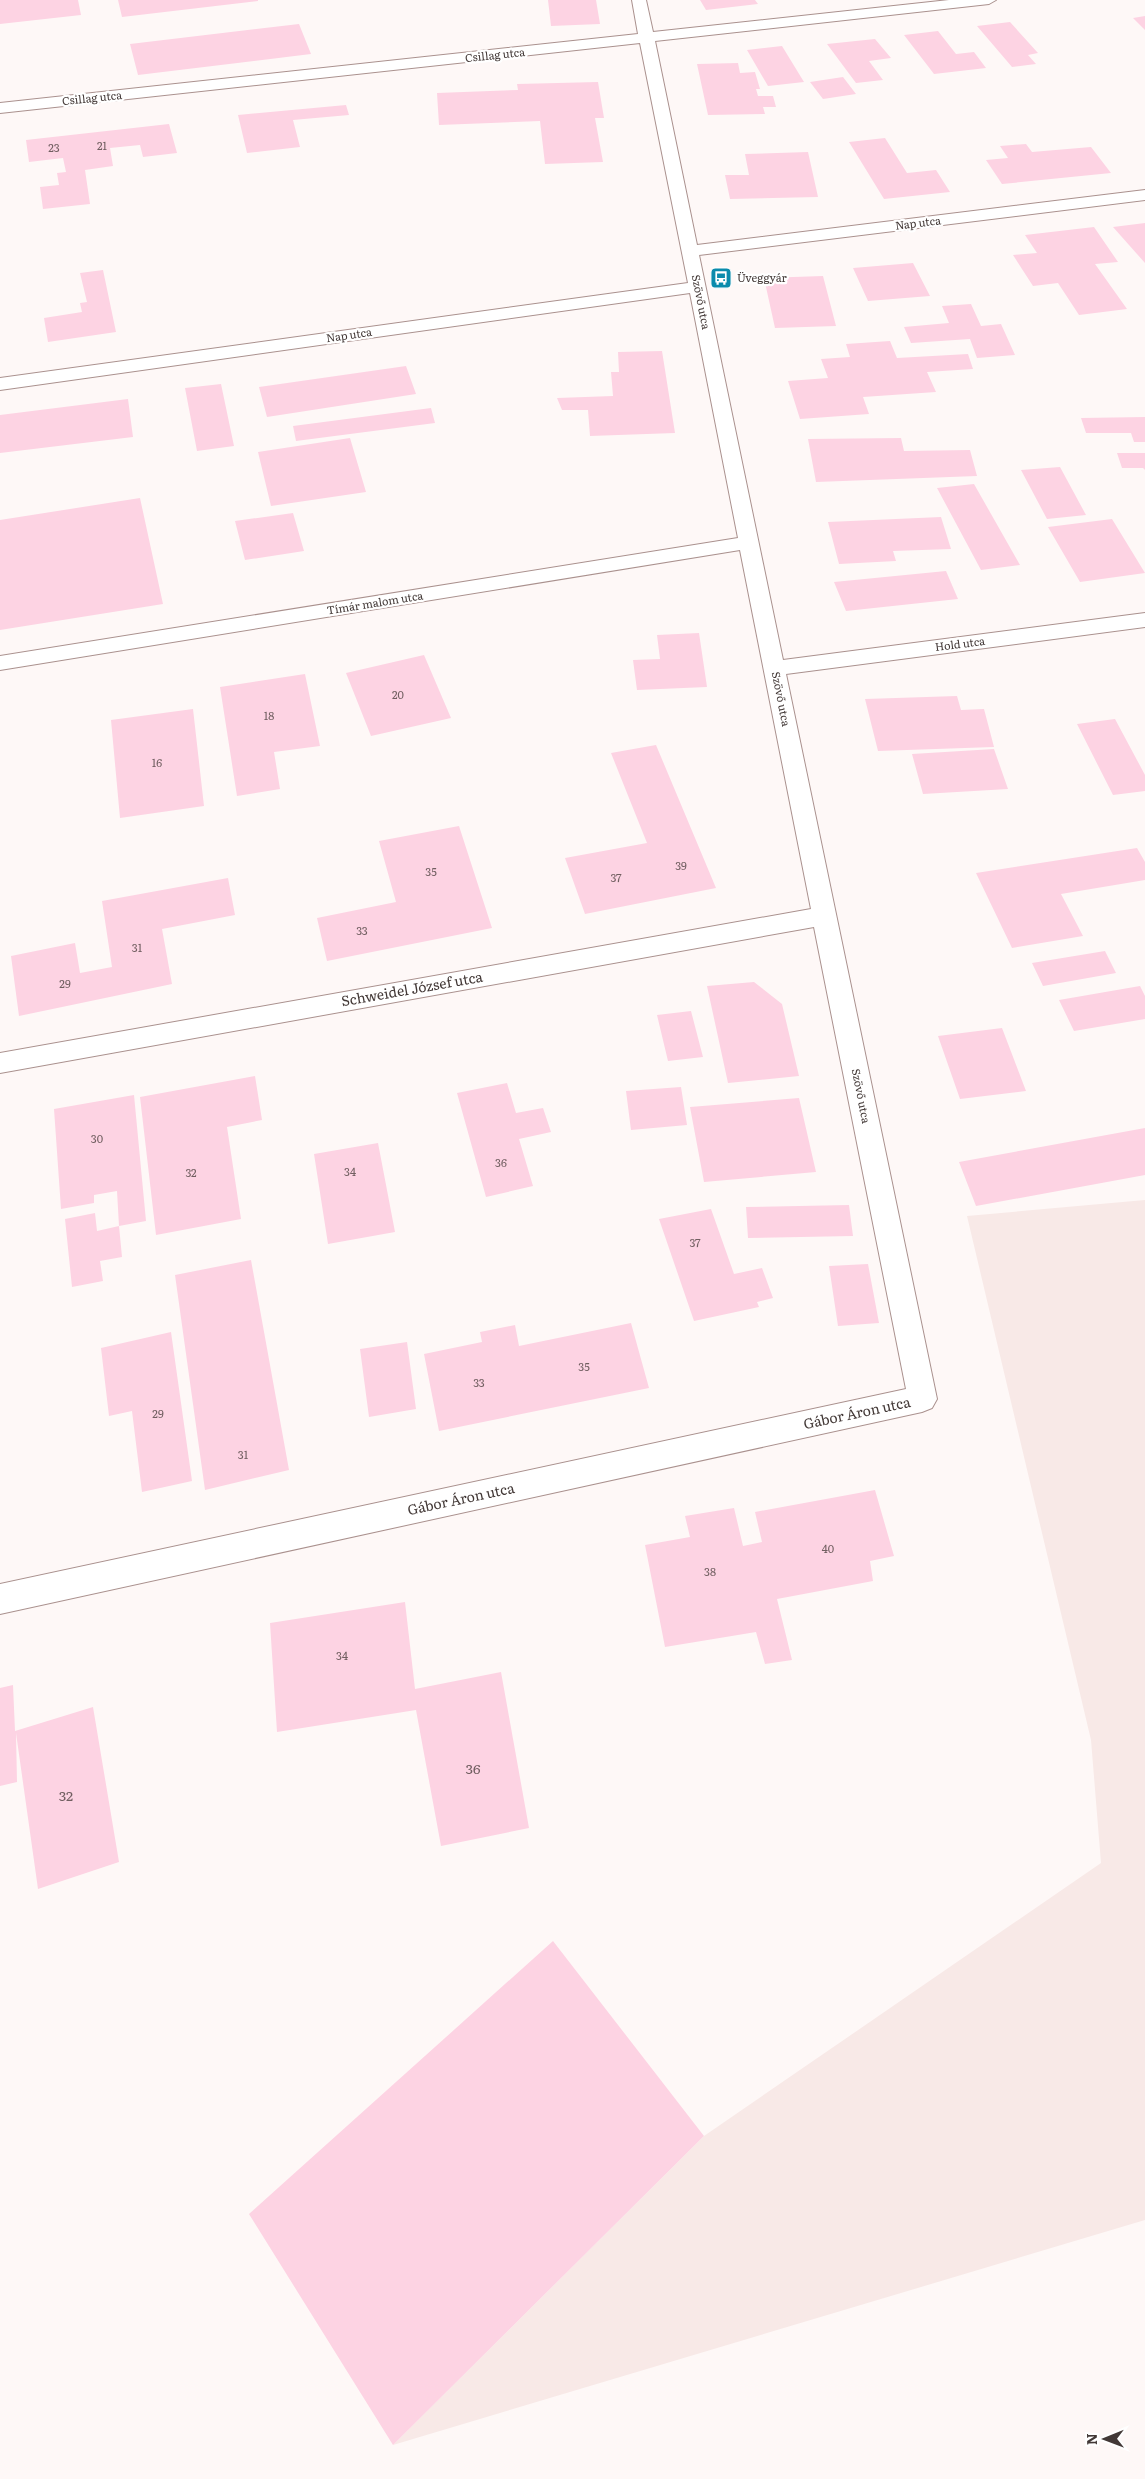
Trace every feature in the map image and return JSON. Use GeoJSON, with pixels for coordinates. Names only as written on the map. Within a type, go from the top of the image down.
{"type":"FeatureCollection","features":[{"type":"Feature","properties":{"kind":"street","name":"Szövő utca"},"geometry":{"type":"LineString","coordinates":[[639,0],[922,1399]]}},
{"type":"Feature","properties":{"kind":"street","name":"Csillag utca"},"geometry":{"type":"LineString","coordinates":[[0,108],[648,39],[989,0]]}},
{"type":"Feature","properties":{"kind":"street","name":"Nap utca"},"geometry":{"type":"LineString","coordinates":[[691,251],[1145,195]]}},
{"type":"Feature","properties":{"kind":"street","name":"Nap utca"},"geometry":{"type":"LineString","coordinates":[[0,384],[698,287]]}},
{"type":"Feature","properties":{"kind":"street","name":"Tímár malom utca"},"geometry":{"type":"LineString","coordinates":[[0,663],[749,542]]}},
{"type":"Feature","properties":{"kind":"street","name":"Hold utca"},"geometry":{"type":"LineString","coordinates":[[774,668],[1145,620]]}},
{"type":"Feature","properties":{"kind":"street","name":"Schweidel József utca"},"geometry":{"type":"LineString","coordinates":[[0,1063],[824,916]]}},
{"type":"Feature","properties":{"kind":"street","name":"Gábor Áron utca"},"geometry":{"type":"LineString","coordinates":[[0,1599],[922,1399]]}},
{"type":"Feature","properties":{"kind":"shaded area"},"geometry":{"type":"Polygon","coordinates":[[[1145,1200],[1145,2220],[393,2445],[704,2136],[1101,1863],[1091,1740],[967,1216],[1145,1200]]]}},
{"type":"Feature","properties":{"kind":"building"},"geometry":{"type":"Polygon","coordinates":[[[0,0],[78,0],[81,15],[0,24],[0,0]]]}},
{"type":"Feature","properties":{"kind":"building"},"geometry":{"type":"Polygon","coordinates":[[[118,0],[258,0],[258,1],[122,17],[118,0]]]}},
{"type":"Feature","properties":{"kind":"building"},"geometry":{"type":"Polygon","coordinates":[[[548,0],[596,0],[600,24],[551,26],[548,0]]]}},
{"type":"Feature","properties":{"kind":"building"},"geometry":{"type":"Polygon","coordinates":[[[700,0],[755,0],[758,4],[706,10],[700,0]]]}},
{"type":"Feature","properties":{"kind":"building"},"geometry":{"type":"Polygon","coordinates":[[[1145,16],[1145,30],[1133,18],[1145,16]]]}},
{"type":"Feature","properties":{"kind":"building"},"geometry":{"type":"Polygon","coordinates":[[[1010,22],[1038,53],[1028,55],[1036,64],[1012,67],[977,26],[1010,22]]]}},
{"type":"Feature","properties":{"kind":"building"},"geometry":{"type":"Polygon","coordinates":[[[299,24],[311,54],[138,75],[130,44],[299,24]]]}},
{"type":"Feature","properties":{"kind":"building"},"geometry":{"type":"Polygon","coordinates":[[[938,31],[956,54],[974,52],[986,68],[934,74],[904,35],[938,31]]]}},
{"type":"Feature","properties":{"kind":"building"},"geometry":{"type":"Polygon","coordinates":[[[875,39],[891,58],[869,61],[883,80],[856,83],[827,44],[875,39]]]}},
{"type":"Feature","properties":{"kind":"building"},"geometry":{"type":"Polygon","coordinates":[[[782,46],[804,82],[768,86],[747,50],[782,46]]]}},
{"type":"Feature","properties":{"kind":"building"},"geometry":{"type":"Polygon","coordinates":[[[738,63],[740,73],[755,72],[760,89],[756,89],[758,96],[773,96],[776,107],[763,107],[765,114],[708,115],[697,64],[738,63]]]}},
{"type":"Feature","properties":{"kind":"building"},"geometry":{"type":"Polygon","coordinates":[[[843,77],[856,94],[823,99],[810,82],[843,77]]]}},
{"type":"Feature","properties":{"kind":"building"},"geometry":{"type":"Polygon","coordinates":[[[598,82],[604,118],[595,118],[603,162],[545,164],[540,121],[439,125],[437,93],[518,90],[517,84],[598,82]]]}},
{"type":"Feature","properties":{"kind":"building"},"geometry":{"type":"Polygon","coordinates":[[[346,105],[349,115],[293,120],[300,147],[247,153],[238,115],[346,105]]]}},
{"type":"Feature","properties":{"kind":"building"},"geometry":{"type":"Polygon","coordinates":[[[169,124],[177,153],[143,157],[140,145],[110,148],[113,166],[85,170],[90,204],[43,209],[40,187],[59,185],[57,173],[66,172],[63,158],[29,162],[26,140],[169,124]]]}},
{"type":"Feature","properties":{"kind":"building"},"geometry":{"type":"Polygon","coordinates":[[[885,138],[907,173],[936,170],[950,192],[884,199],[849,142],[885,138]]]}},
{"type":"Feature","properties":{"kind":"building"},"geometry":{"type":"Polygon","coordinates":[[[1026,144],[1032,152],[1091,147],[1111,173],[1002,184],[986,160],[1008,158],[1000,146],[1026,144]]]}},
{"type":"Feature","properties":{"kind":"building"},"geometry":{"type":"Polygon","coordinates":[[[808,152],[818,197],[730,199],[725,175],[749,175],[745,154],[808,152]]]}},
{"type":"Feature","properties":{"kind":"building"},"geometry":{"type":"Polygon","coordinates":[[[1145,223],[1145,263],[1113,227],[1145,223]]]}},
{"type":"Feature","properties":{"kind":"building"},"geometry":{"type":"Polygon","coordinates":[[[1094,227],[1118,262],[1095,264],[1127,309],[1079,315],[1058,283],[1033,286],[1013,255],[1037,253],[1025,235],[1094,227]]]}},
{"type":"Feature","properties":{"kind":"building"},"geometry":{"type":"Polygon","coordinates":[[[913,263],[930,296],[868,301],[853,268],[913,263]]]}},
{"type":"Feature","properties":{"kind":"building"},"geometry":{"type":"Polygon","coordinates":[[[103,270],[116,332],[48,342],[44,318],[82,312],[80,303],[87,302],[80,273],[103,270]]]}},
{"type":"Feature","properties":{"kind":"building"},"geometry":{"type":"Polygon","coordinates":[[[823,276],[836,326],[775,328],[764,278],[823,276]]]}},
{"type":"Feature","properties":{"kind":"building"},"geometry":{"type":"Polygon","coordinates":[[[971,304],[981,326],[1001,324],[1015,355],[977,358],[970,339],[911,343],[904,327],[949,323],[942,306],[971,304]]]}},
{"type":"Feature","properties":{"kind":"building"},"geometry":{"type":"Polygon","coordinates":[[[890,341],[897,358],[968,354],[973,369],[927,372],[936,392],[863,397],[869,414],[800,419],[788,381],[828,378],[821,359],[850,357],[846,344],[890,341]]]}},
{"type":"Feature","properties":{"kind":"building"},"geometry":{"type":"Polygon","coordinates":[[[662,351],[675,433],[590,436],[588,410],[562,410],[557,398],[613,396],[611,372],[619,372],[618,352],[662,351]]]}},
{"type":"Feature","properties":{"kind":"building"},"geometry":{"type":"Polygon","coordinates":[[[406,366],[416,394],[267,417],[259,387],[406,366]]]}},
{"type":"Feature","properties":{"kind":"building"},"geometry":{"type":"Polygon","coordinates":[[[221,384],[234,446],[197,451],[185,388],[221,384]]]}},
{"type":"Feature","properties":{"kind":"building"},"geometry":{"type":"Polygon","coordinates":[[[128,399],[133,437],[0,453],[0,415],[128,399]]]}},
{"type":"Feature","properties":{"kind":"building"},"geometry":{"type":"Polygon","coordinates":[[[431,408],[435,423],[296,441],[293,426],[431,408]]]}},
{"type":"Feature","properties":{"kind":"building"},"geometry":{"type":"Polygon","coordinates":[[[1145,417],[1145,442],[1134,442],[1131,433],[1086,433],[1081,418],[1145,417]]]}},
{"type":"Feature","properties":{"kind":"building"},"geometry":{"type":"Polygon","coordinates":[[[350,438],[366,492],[271,506],[258,452],[350,438]]]}},
{"type":"Feature","properties":{"kind":"building"},"geometry":{"type":"Polygon","coordinates":[[[901,438],[904,451],[970,450],[977,476],[816,482],[808,439],[901,438]]]}},
{"type":"Feature","properties":{"kind":"building"},"geometry":{"type":"Polygon","coordinates":[[[1117,453],[1145,453],[1145,470],[1143,468],[1122,468],[1117,453]]]}},
{"type":"Feature","properties":{"kind":"building"},"geometry":{"type":"Polygon","coordinates":[[[1060,467],[1086,515],[1047,519],[1021,470],[1060,467]]]}},
{"type":"Feature","properties":{"kind":"building"},"geometry":{"type":"Polygon","coordinates":[[[974,484],[1020,565],[981,570],[937,488],[974,484]]]}},
{"type":"Feature","properties":{"kind":"building"},"geometry":{"type":"Polygon","coordinates":[[[140,498],[163,604],[0,630],[0,520],[140,498]]]}},
{"type":"Feature","properties":{"kind":"building"},"geometry":{"type":"Polygon","coordinates":[[[293,513],[304,551],[245,560],[235,521],[293,513]]]}},
{"type":"Feature","properties":{"kind":"building"},"geometry":{"type":"Polygon","coordinates":[[[941,517],[951,549],[893,551],[896,561],[839,564],[828,522],[941,517]]]}},
{"type":"Feature","properties":{"kind":"building"},"geometry":{"type":"Polygon","coordinates":[[[1112,519],[1145,573],[1080,582],[1048,527],[1112,519]]]}},
{"type":"Feature","properties":{"kind":"building"},"geometry":{"type":"Polygon","coordinates":[[[946,571],[958,599],[846,611],[834,582],[946,571]]]}},
{"type":"Feature","properties":{"kind":"building"},"geometry":{"type":"Polygon","coordinates":[[[699,633],[707,687],[637,690],[633,660],[660,659],[657,635],[699,633]]]}},
{"type":"Feature","properties":{"kind":"building"},"geometry":{"type":"Polygon","coordinates":[[[424,655],[451,718],[371,736],[346,673],[424,655]]]}},
{"type":"Feature","properties":{"kind":"building"},"geometry":{"type":"Polygon","coordinates":[[[305,674],[320,746],[274,752],[280,789],[237,796],[220,687],[305,674]]]}},
{"type":"Feature","properties":{"kind":"building"},"geometry":{"type":"Polygon","coordinates":[[[957,696],[961,710],[984,709],[994,747],[878,751],[865,699],[957,696]]]}},
{"type":"Feature","properties":{"kind":"building"},"geometry":{"type":"Polygon","coordinates":[[[193,709],[204,806],[120,818],[111,720],[193,709]]]}},
{"type":"Feature","properties":{"kind":"building"},"geometry":{"type":"Polygon","coordinates":[[[1115,719],[1145,775],[1145,791],[1113,795],[1077,724],[1115,719]]]}},
{"type":"Feature","properties":{"kind":"building"},"geometry":{"type":"Polygon","coordinates":[[[656,745],[716,888],[585,914],[565,858],[647,843],[611,753],[656,745]]]}},
{"type":"Feature","properties":{"kind":"building"},"geometry":{"type":"Polygon","coordinates":[[[994,749],[1008,789],[923,794],[912,754],[994,749]]]}},
{"type":"Feature","properties":{"kind":"building"},"geometry":{"type":"Polygon","coordinates":[[[459,826],[492,928],[327,961],[317,918],[396,902],[379,841],[459,826]]]}},
{"type":"Feature","properties":{"kind":"building"},"geometry":{"type":"Polygon","coordinates":[[[1137,848],[1145,862],[1145,880],[1061,894],[1083,936],[1012,948],[976,873],[1137,848]]]}},
{"type":"Feature","properties":{"kind":"building"},"geometry":{"type":"Polygon","coordinates":[[[228,878],[235,915],[162,929],[172,984],[19,1016],[11,956],[75,943],[80,973],[112,967],[102,901],[228,878]]]}},
{"type":"Feature","properties":{"kind":"building"},"geometry":{"type":"Polygon","coordinates":[[[1105,951],[1116,973],[1043,986],[1032,963],[1105,951]]]}},
{"type":"Feature","properties":{"kind":"building"},"geometry":{"type":"Polygon","coordinates":[[[754,982],[782,1004],[799,1076],[728,1083],[707,986],[754,982]]]}},
{"type":"Feature","properties":{"kind":"building"},"geometry":{"type":"Polygon","coordinates":[[[1140,986],[1145,996],[1145,1019],[1074,1031],[1059,1000],[1140,986]]]}},
{"type":"Feature","properties":{"kind":"building"},"geometry":{"type":"Polygon","coordinates":[[[691,1011],[703,1057],[668,1061],[657,1015],[691,1011]]]}},
{"type":"Feature","properties":{"kind":"building"},"geometry":{"type":"Polygon","coordinates":[[[1002,1028],[1026,1091],[960,1099],[938,1036],[1002,1028]]]}},
{"type":"Feature","properties":{"kind":"building"},"geometry":{"type":"Polygon","coordinates":[[[255,1076],[262,1120],[227,1127],[241,1219],[156,1235],[140,1097],[255,1076]]]}},
{"type":"Feature","properties":{"kind":"building"},"geometry":{"type":"Polygon","coordinates":[[[507,1083],[516,1113],[543,1108],[551,1132],[519,1139],[533,1186],[486,1197],[457,1093],[507,1083]]]}},
{"type":"Feature","properties":{"kind":"building"},"geometry":{"type":"Polygon","coordinates":[[[681,1087],[687,1125],[631,1130],[626,1091],[681,1087]]]}},
{"type":"Feature","properties":{"kind":"building"},"geometry":{"type":"Polygon","coordinates":[[[134,1095],[146,1221],[119,1226],[117,1191],[94,1195],[94,1203],[61,1209],[54,1109],[134,1095]]]}},
{"type":"Feature","properties":{"kind":"building"},"geometry":{"type":"Polygon","coordinates":[[[799,1098],[816,1172],[704,1182],[690,1107],[799,1098]]]}},
{"type":"Feature","properties":{"kind":"building"},"geometry":{"type":"Polygon","coordinates":[[[1145,1128],[1145,1175],[976,1206],[959,1162],[1145,1128]]]}},
{"type":"Feature","properties":{"kind":"building"},"geometry":{"type":"Polygon","coordinates":[[[378,1143],[395,1232],[328,1244],[314,1154],[378,1143]]]}},
{"type":"Feature","properties":{"kind":"building"},"geometry":{"type":"Polygon","coordinates":[[[849,1205],[853,1236],[748,1238],[746,1207],[849,1205]]]}},
{"type":"Feature","properties":{"kind":"building"},"geometry":{"type":"Polygon","coordinates":[[[711,1209],[734,1274],[762,1268],[773,1298],[757,1302],[759,1307],[694,1321],[659,1219],[711,1209]]]}},
{"type":"Feature","properties":{"kind":"building"},"geometry":{"type":"Polygon","coordinates":[[[95,1213],[97,1231],[119,1226],[122,1257],[100,1261],[103,1281],[72,1287],[65,1219],[95,1213]]]}},
{"type":"Feature","properties":{"kind":"building"},"geometry":{"type":"Polygon","coordinates":[[[251,1260],[289,1470],[205,1490],[175,1275],[251,1260]]]}},
{"type":"Feature","properties":{"kind":"building"},"geometry":{"type":"Polygon","coordinates":[[[868,1264],[879,1323],[838,1326],[829,1266],[868,1264]]]}},
{"type":"Feature","properties":{"kind":"building"},"geometry":{"type":"Polygon","coordinates":[[[631,1323],[649,1388],[439,1431],[424,1354],[482,1342],[480,1332],[515,1325],[519,1346],[631,1323]]]}},
{"type":"Feature","properties":{"kind":"building"},"geometry":{"type":"Polygon","coordinates":[[[171,1332],[192,1481],[142,1492],[132,1411],[109,1416],[101,1348],[171,1332]]]}},
{"type":"Feature","properties":{"kind":"building"},"geometry":{"type":"Polygon","coordinates":[[[407,1342],[416,1409],[369,1417],[360,1349],[407,1342]]]}},
{"type":"Feature","properties":{"kind":"building"},"geometry":{"type":"Polygon","coordinates":[[[875,1490],[894,1556],[870,1561],[873,1581],[777,1599],[792,1660],[765,1664],[756,1632],[665,1647],[645,1545],[690,1537],[685,1516],[734,1508],[743,1546],[762,1542],[755,1512],[875,1490]]]}},
{"type":"Feature","properties":{"kind":"building"},"geometry":{"type":"Polygon","coordinates":[[[405,1602],[415,1689],[501,1672],[529,1828],[441,1846],[416,1710],[277,1732],[270,1623],[405,1602]]]}},
{"type":"Feature","properties":{"kind":"building"},"geometry":{"type":"Polygon","coordinates":[[[13,1685],[15,1731],[93,1707],[119,1862],[38,1889],[16,1733],[17,1782],[0,1786],[0,1688],[13,1685]]]}},
{"type":"Feature","properties":{"kind":"building"},"geometry":{"type":"Polygon","coordinates":[[[553,1941],[704,2136],[393,2445],[249,2214],[553,1941]]]}},
{"type":"Feature","properties":{"kind":"place","name":"Üveggyár"},"geometry":{"type":"Point","coordinates":[721,278]}}]}
